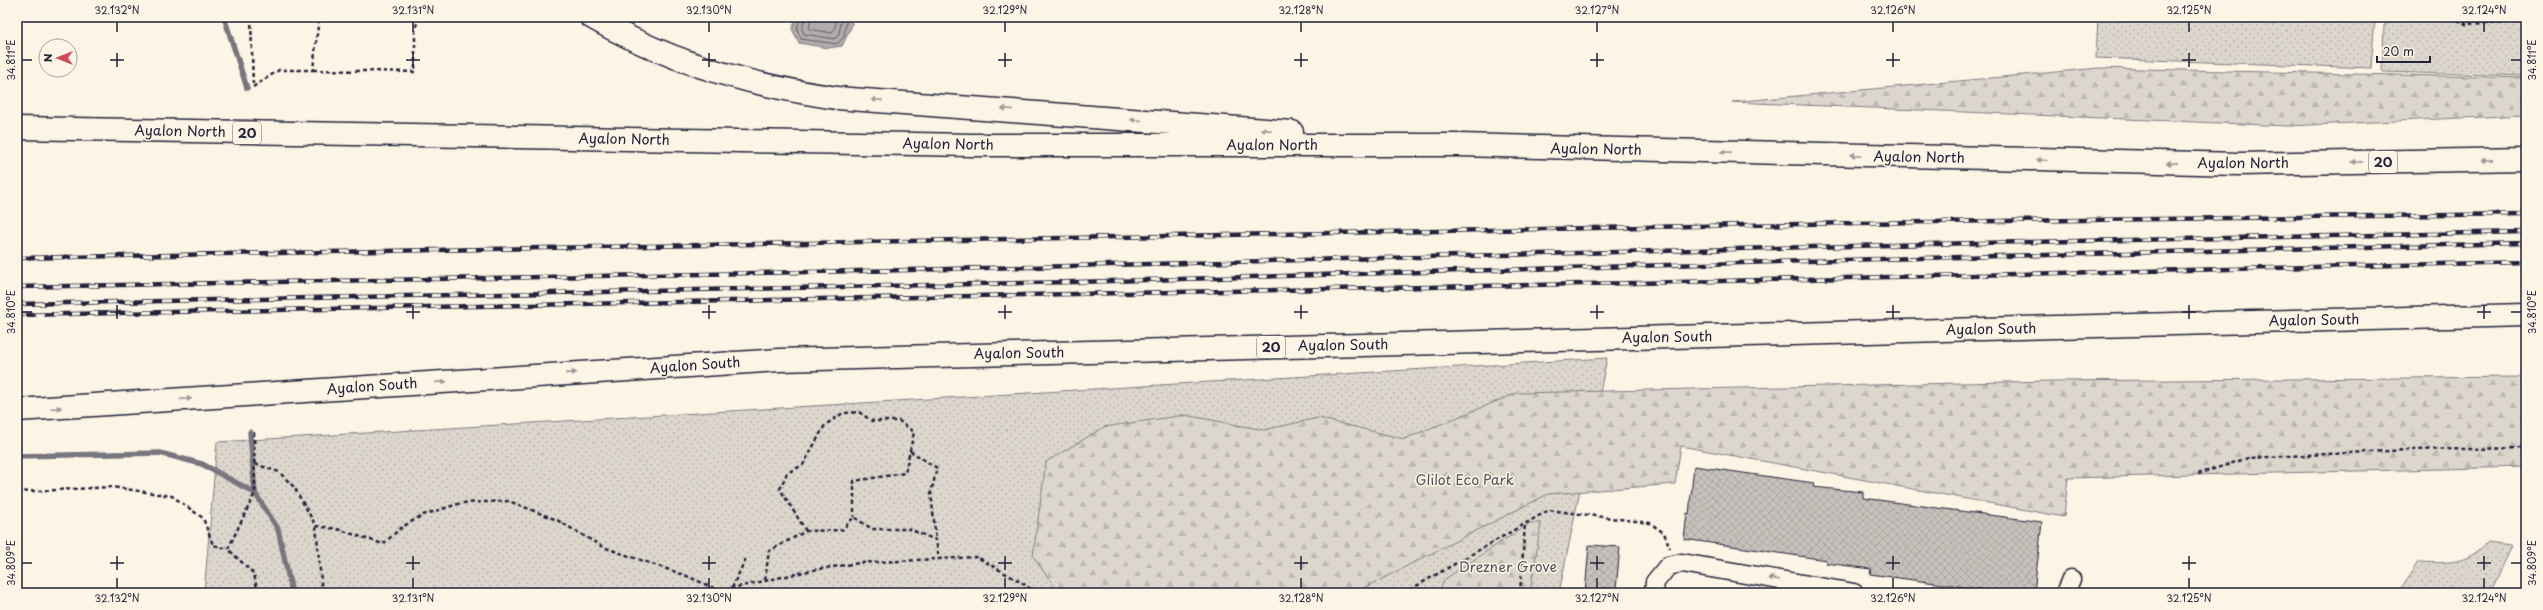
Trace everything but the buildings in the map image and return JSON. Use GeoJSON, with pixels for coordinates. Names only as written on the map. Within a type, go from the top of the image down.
{"type":"FeatureCollection","features":[{"type":"Feature","properties":{"kind":"highway"},"geometry":{"type":"LineString","coordinates":[[591,17],[638,42],[735,78],[784,91],[837,98],[1458,145]]}},
{"type":"Feature","properties":{"kind":"highway"},"geometry":{"type":"LineString","coordinates":[[17,116],[477,137]]}},
{"type":"Feature","properties":{"kind":"highway","name":"Ayalon North"},"geometry":{"type":"LineString","coordinates":[[17,128],[972,145],[1458,145],[2239,164],[2526,159]]}},
{"type":"Feature","properties":{"kind":"highway","name":"Ayalon South"},"geometry":{"type":"LineString","coordinates":[[17,410],[779,360],[2526,315]]}},
{"type":"Feature","properties":{"kind":"street"},"geometry":{"type":"LineString","coordinates":[[1654,593],[1655,582],[1668,566],[1682,564],[1854,593]]}},
{"type":"Feature","properties":{"kind":"path"},"geometry":{"type":"LineString","coordinates":[[251,17],[253,87],[279,70],[416,72],[415,32],[418,17]]}},
{"type":"Feature","properties":{"kind":"path"},"geometry":{"type":"LineString","coordinates":[[299,17],[319,18],[313,70]]}},
{"type":"Feature","properties":{"kind":"path"},"geometry":{"type":"LineString","coordinates":[[2451,17],[2466,24],[2526,20]]}},
{"type":"Feature","properties":{"kind":"path"},"geometry":{"type":"LineString","coordinates":[[2523,17],[2526,20]]}},
{"type":"Feature","properties":{"kind":"path"},"geometry":{"type":"LineString","coordinates":[[765,580],[769,551],[806,531],[842,530],[854,517],[854,481],[905,473],[914,432],[899,421],[872,421],[859,412],[843,413],[825,425],[802,465],[787,473],[780,489],[806,531]]}},
{"type":"Feature","properties":{"kind":"path"},"geometry":{"type":"LineString","coordinates":[[228,549],[254,493],[254,432]]}},
{"type":"Feature","properties":{"kind":"path"},"geometry":{"type":"LineString","coordinates":[[2198,474],[2248,458],[2408,450],[2526,448]]}},
{"type":"Feature","properties":{"kind":"path"},"geometry":{"type":"LineString","coordinates":[[910,451],[937,468],[931,493],[939,560]]}},
{"type":"Feature","properties":{"kind":"path"},"geometry":{"type":"LineString","coordinates":[[254,464],[279,472],[294,487],[316,526],[322,593]]}},
{"type":"Feature","properties":{"kind":"path"},"geometry":{"type":"LineString","coordinates":[[17,492],[112,487],[172,496],[203,518],[213,545],[228,549],[254,574],[258,593]]}},
{"type":"Feature","properties":{"kind":"path"},"geometry":{"type":"LineString","coordinates":[[316,526],[337,529],[383,544],[402,527],[423,515],[461,503],[509,500],[557,520],[603,547],[687,576],[721,592],[765,580],[813,570],[859,564],[977,557],[1024,584],[1036,593]]}},
{"type":"Feature","properties":{"kind":"path"},"geometry":{"type":"LineString","coordinates":[[1404,593],[1549,510],[1650,523],[1664,533],[1670,548],[1668,566]]}},
{"type":"Feature","properties":{"kind":"path"},"geometry":{"type":"LineString","coordinates":[[854,517],[872,529],[909,529],[936,540]]}},
{"type":"Feature","properties":{"kind":"path"},"geometry":{"type":"LineString","coordinates":[[1520,593],[1525,524]]}},
{"type":"Feature","properties":{"kind":"path"},"geometry":{"type":"LineString","coordinates":[[732,588],[746,558]]}},
{"type":"Feature","properties":{"kind":"green space"},"geometry":{"type":"Polygon","coordinates":[[[2098,17],[2375,17],[2371,68],[2096,58],[2098,17]]]}},
{"type":"Feature","properties":{"kind":"green space"},"geometry":{"type":"Polygon","coordinates":[[[2403,17],[2526,17],[2526,76],[2382,72],[2384,25],[2403,17]]]}},
{"type":"Feature","properties":{"kind":"green space"},"geometry":{"type":"Polygon","coordinates":[[[2099,68],[2526,78],[2526,115],[2288,126],[1732,102],[2099,68]]]}},
{"type":"Feature","properties":{"kind":"green space","name":"Glilot Eco Park"},"geometry":{"type":"Polygon","coordinates":[[[1607,358],[1559,593],[204,593],[217,442],[1607,358]]]}},
{"type":"Feature","properties":{"kind":"green space"},"geometry":{"type":"Polygon","coordinates":[[[2526,377],[2526,467],[2068,478],[2064,517],[1681,446],[1675,484],[1548,494],[1354,593],[1059,593],[1033,556],[1046,462],[1104,427],[1185,415],[1264,430],[1318,418],[1404,439],[1517,393],[2050,381],[2526,377]]]}},
{"type":"Feature","properties":{"kind":"green space","name":"Drezner Grove"},"geometry":{"type":"Polygon","coordinates":[[[1530,523],[1541,523],[1530,593],[1438,593],[1445,579],[1530,523]]]}},
{"type":"Feature","properties":{"kind":"green space"},"geometry":{"type":"Polygon","coordinates":[[[2487,543],[2512,546],[2490,593],[2398,593],[2418,562],[2438,563],[2464,559],[2487,543]]]}},
{"type":"Feature","properties":{"kind":"water"},"geometry":{"type":"Polygon","coordinates":[[[797,17],[851,17],[852,25],[842,46],[828,48],[799,43],[792,29],[797,17]]]}},
{"type":"Feature","properties":{"kind":"waterway"},"geometry":{"type":"LineString","coordinates":[[224,17],[247,88]]}},
{"type":"Feature","properties":{"kind":"waterway"},"geometry":{"type":"LineString","coordinates":[[250,432],[255,493],[278,529],[292,593]]}},
{"type":"Feature","properties":{"kind":"waterway"},"geometry":{"type":"LineString","coordinates":[[17,456],[160,453],[202,464],[255,493]]}},
{"type":"Feature","properties":{"kind":"railway"},"geometry":{"type":"LineString","coordinates":[[17,258],[1857,223],[2526,214]]}},
{"type":"Feature","properties":{"kind":"railway"},"geometry":{"type":"LineString","coordinates":[[17,287],[910,270],[1930,244],[2526,232]]}},
{"type":"Feature","properties":{"kind":"railway"},"geometry":{"type":"LineString","coordinates":[[17,304],[1076,282],[1842,260],[2526,243]]}},
{"type":"Feature","properties":{"kind":"railway"},"geometry":{"type":"LineString","coordinates":[[17,315],[1636,283],[2526,262]]}}]}
